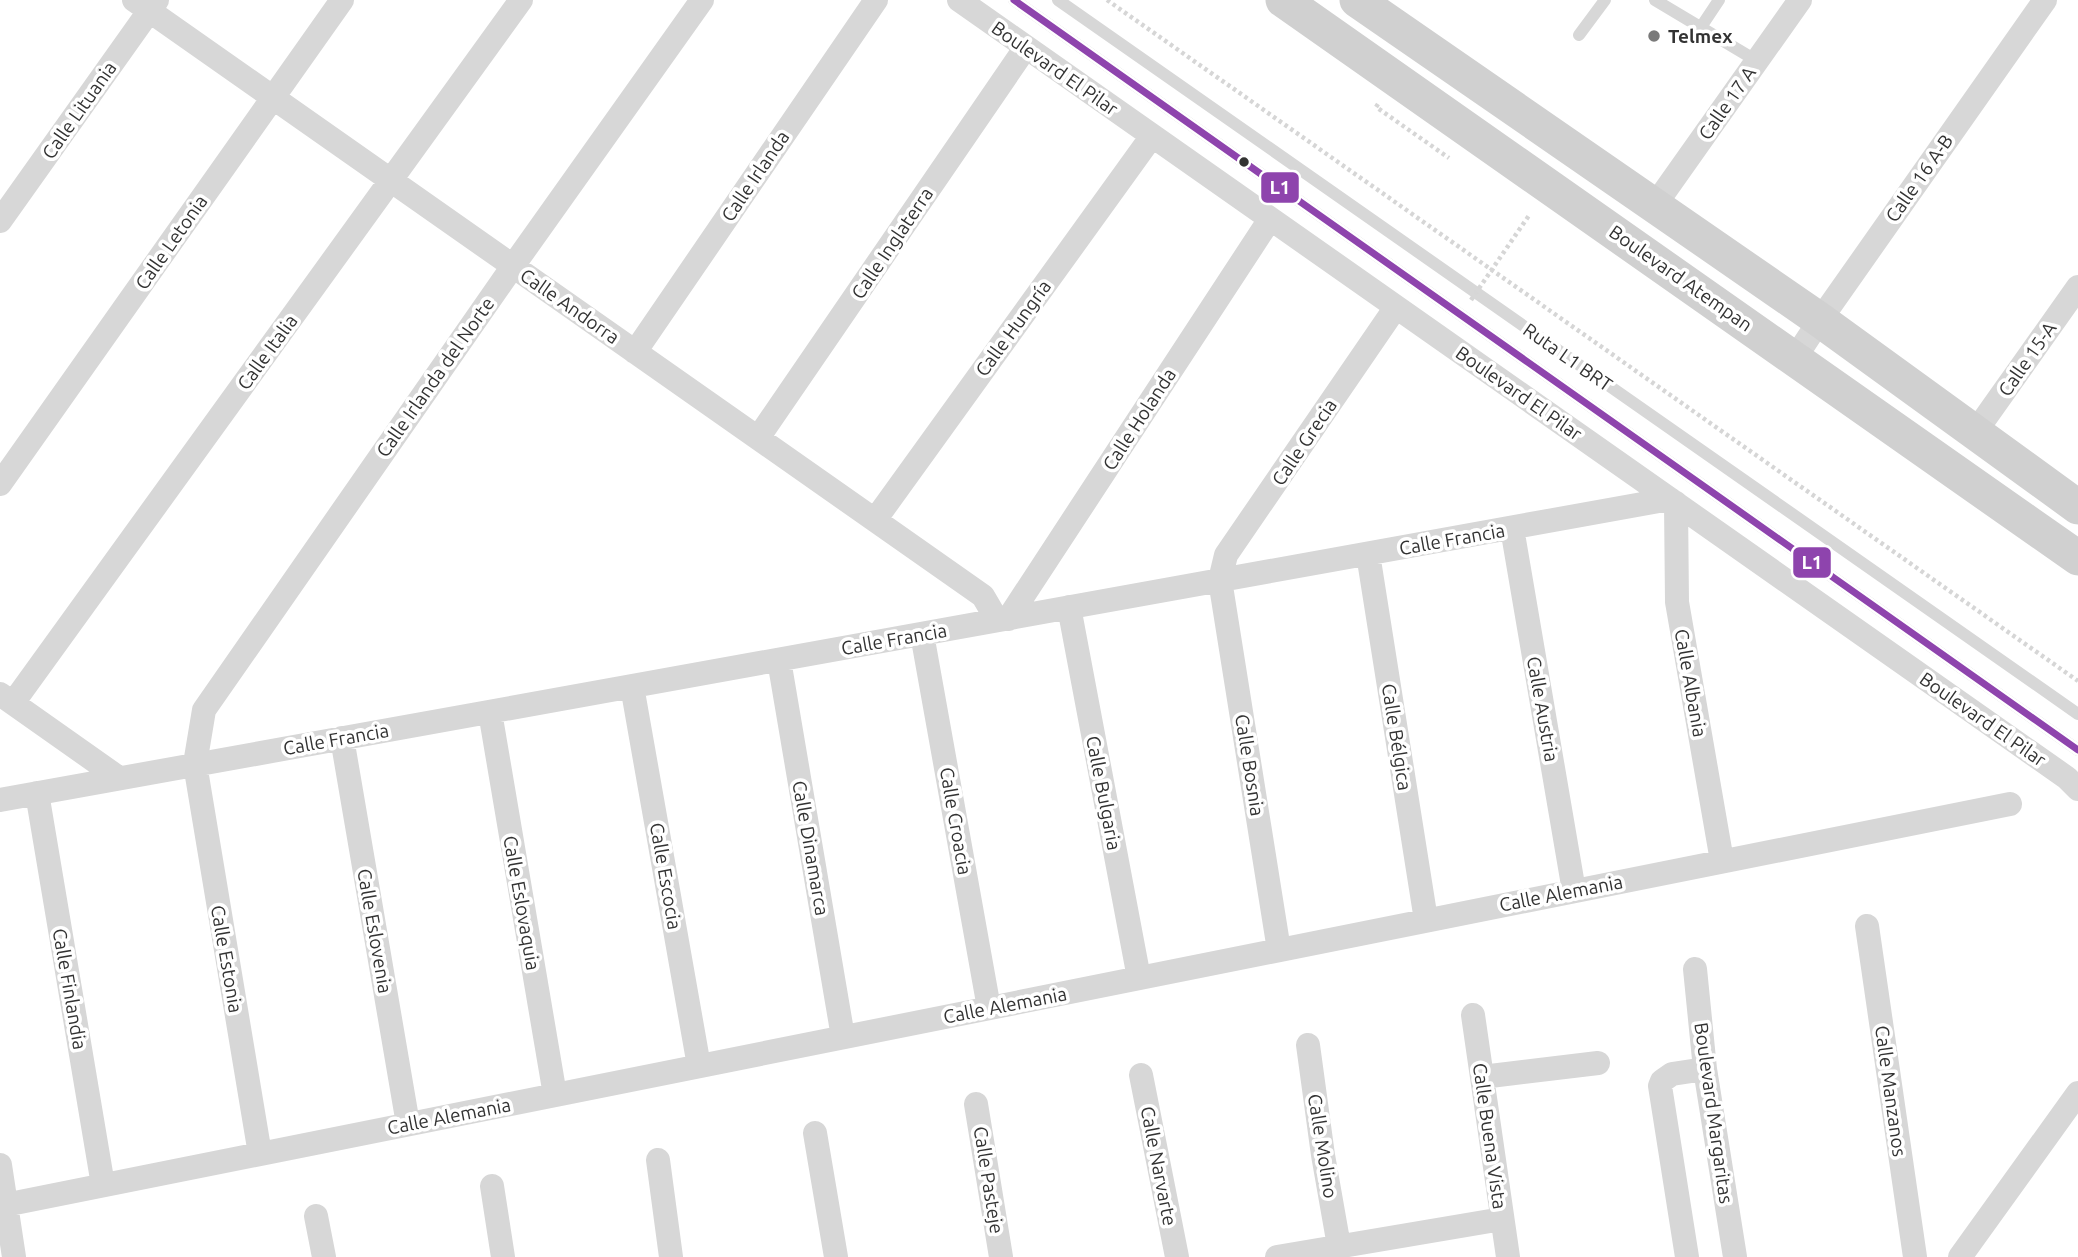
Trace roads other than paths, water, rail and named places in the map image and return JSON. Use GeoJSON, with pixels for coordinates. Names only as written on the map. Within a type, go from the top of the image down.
{"type":"FeatureCollection","features":[{"type":"Feature","properties":{"kind":"street","name":"Calle Letonia"},"geometry":{"type":"LineString","coordinates":[[0,484],[342,0]]}},
{"type":"Feature","properties":{"kind":"street","name":"Calle Italia"},"geometry":{"type":"LineString","coordinates":[[7,699],[521,0]]}},
{"type":"Feature","properties":{"kind":"street","name":"Calle Irlanda del Norte"},"geometry":{"type":"LineString","coordinates":[[195,765],[204,710],[702,0]]}},
{"type":"Feature","properties":{"kind":"street","name":"Calle Irlanda"},"geometry":{"type":"LineString","coordinates":[[635,352],[876,0]]}},
{"type":"Feature","properties":{"kind":"street","name":"Boulevard El Pilar"},"geometry":{"type":"LineString","coordinates":[[958,0],[2067,778],[2078,789]]}},
{"type":"Feature","properties":{"kind":"street"},"geometry":{"type":"LineString","coordinates":[[1357,0],[1820,320],[1976,430],[2078,507]]}},
{"type":"Feature","properties":{"kind":"street","name":"Calle 17 A"},"geometry":{"type":"LineString","coordinates":[[1655,205],[1800,0]]}},
{"type":"Feature","properties":{"kind":"street","name":"Calle 16 A-B"},"geometry":{"type":"LineString","coordinates":[[1795,358],[2045,0]]}},
{"type":"Feature","properties":{"kind":"street","name":"Boulevard Atempan"},"geometry":{"type":"LineString","coordinates":[[1293,3],[2078,558]]}},
{"type":"Feature","properties":{"kind":"street","name":"Calle Andorra"},"geometry":{"type":"LineString","coordinates":[[147,4],[273,98],[983,596],[1002,620]]}},
{"type":"Feature","properties":{"kind":"street","name":"Calle Lituania"},"geometry":{"type":"LineString","coordinates":[[0,221],[147,4]]}},
{"type":"Feature","properties":{"kind":"street","name":"Calle Inglaterra"},"geometry":{"type":"LineString","coordinates":[[758,438],[1026,47]]}},
{"type":"Feature","properties":{"kind":"street","name":"Calle Hungría"},"geometry":{"type":"LineString","coordinates":[[875,520],[1152,136]]}},
{"type":"Feature","properties":{"kind":"street","name":"Calle Holanda"},"geometry":{"type":"LineString","coordinates":[[1002,620],[1270,219]]}},
{"type":"Feature","properties":{"kind":"street","name":"Calle 15-A"},"geometry":{"type":"LineString","coordinates":[[1976,430],[2078,286]]}},
{"type":"Feature","properties":{"kind":"street","name":"Calle Grecia"},"geometry":{"type":"LineString","coordinates":[[1220,580],[1226,555],[1396,307]]}},
{"type":"Feature","properties":{"kind":"street","name":"Calle Francia"},"geometry":{"type":"LineString","coordinates":[[0,800],[1673,501]]}},
{"type":"Feature","properties":{"kind":"street","name":"Calle Albania"},"geometry":{"type":"LineString","coordinates":[[1673,501],[1676,602],[1722,861]]}},
{"type":"Feature","properties":{"kind":"street","name":"Calle Austria"},"geometry":{"type":"LineString","coordinates":[[1512,528],[1574,891]]}},
{"type":"Feature","properties":{"kind":"street","name":"Calle Bélgica"},"geometry":{"type":"LineString","coordinates":[[1368,554],[1426,920]]}},
{"type":"Feature","properties":{"kind":"street","name":"Calle Bosnia"},"geometry":{"type":"LineString","coordinates":[[1220,580],[1279,950]]}},
{"type":"Feature","properties":{"kind":"street","name":"Calle Bulgaria"},"geometry":{"type":"LineString","coordinates":[[1069,607],[1139,978]]}},
{"type":"Feature","properties":{"kind":"street","name":"Calle Croacia"},"geometry":{"type":"LineString","coordinates":[[922,634],[989,1008]]}},
{"type":"Feature","properties":{"kind":"street","name":"Calle Dinamarca"},"geometry":{"type":"LineString","coordinates":[[779,660],[843,1037]]}},
{"type":"Feature","properties":{"kind":"street","name":"Calle Escocia"},"geometry":{"type":"LineString","coordinates":[[632,686],[699,1066]]}},
{"type":"Feature","properties":{"kind":"street"},"geometry":{"type":"LineString","coordinates":[[7,699],[119,778]]}},
{"type":"Feature","properties":{"kind":"street","name":"Calle Eslovaquia"},"geometry":{"type":"LineString","coordinates":[[490,712],[555,1095]]}},
{"type":"Feature","properties":{"kind":"street","name":"Calle Eslovenia"},"geometry":{"type":"LineString","coordinates":[[342,738],[408,1124]]}},
{"type":"Feature","properties":{"kind":"street","name":"Calle Estonia"},"geometry":{"type":"LineString","coordinates":[[195,765],[260,1154]]}},
{"type":"Feature","properties":{"kind":"street","name":"Calle Finlandia"},"geometry":{"type":"LineString","coordinates":[[37,793],[103,1185]]}},
{"type":"Feature","properties":{"kind":"street","name":"Calle Alemania"},"geometry":{"type":"LineString","coordinates":[[4,1205],[2010,804]]}},
{"type":"Feature","properties":{"kind":"street","name":"Calle Manzanos"},"geometry":{"type":"LineString","coordinates":[[1867,926],[1915,1257]]}},
{"type":"Feature","properties":{"kind":"street","name":"Boulevard Margaritas"},"geometry":{"type":"LineString","coordinates":[[1695,969],[1705,1069],[1735,1257]]}},
{"type":"Feature","properties":{"kind":"street","name":"Calle Buena Vista"},"geometry":{"type":"LineString","coordinates":[[1473,1015],[1508,1257]]}},
{"type":"Feature","properties":{"kind":"street","name":"Calle Molino"},"geometry":{"type":"LineString","coordinates":[[1308,1045],[1339,1247]]}},
{"type":"Feature","properties":{"kind":"street"},"geometry":{"type":"LineString","coordinates":[[1482,1077],[1598,1062]]}},
{"type":"Feature","properties":{"kind":"street"},"geometry":{"type":"LineString","coordinates":[[1687,1257],[1661,1095],[1662,1081],[1666,1076],[1705,1069]]}},
{"type":"Feature","properties":{"kind":"street","name":"Calle Narvarte"},"geometry":{"type":"LineString","coordinates":[[1141,1074],[1177,1257]]}},
{"type":"Feature","properties":{"kind":"street"},"geometry":{"type":"LineString","coordinates":[[1960,1257],[2078,1093]]}},
{"type":"Feature","properties":{"kind":"street","name":"Calle Pasteje"},"geometry":{"type":"LineString","coordinates":[[976,1104],[1001,1257]]}},
{"type":"Feature","properties":{"kind":"street"},"geometry":{"type":"LineString","coordinates":[[815,1133],[836,1257]]}},
{"type":"Feature","properties":{"kind":"street"},"geometry":{"type":"LineString","coordinates":[[658,1160],[671,1257]]}},
{"type":"Feature","properties":{"kind":"street"},"geometry":{"type":"LineString","coordinates":[[0,1165],[14,1257]]}},
{"type":"Feature","properties":{"kind":"street"},"geometry":{"type":"LineString","coordinates":[[492,1186],[503,1257]]}},
{"type":"Feature","properties":{"kind":"street"},"geometry":{"type":"LineString","coordinates":[[316,1216],[324,1257]]}},
{"type":"Feature","properties":{"kind":"street"},"geometry":{"type":"LineString","coordinates":[[1277,1257],[1502,1219]]}},
{"type":"Feature","properties":{"kind":"lane","name":"Ruta L1 BRT"},"geometry":{"type":"LineString","coordinates":[[1014,0],[2078,750]]}},
{"type":"Feature","properties":{"kind":"lane","name":"Ruta L1 BRT"},"geometry":{"type":"LineString","coordinates":[[1058,0],[2078,714]]}},
{"type":"Feature","properties":{"kind":"lane"},"geometry":{"type":"LineString","coordinates":[[1579,35],[1605,0]]}},
{"type":"Feature","properties":{"kind":"lane"},"geometry":{"type":"LineString","coordinates":[[1655,0],[1757,61]]}},
{"type":"Feature","properties":{"kind":"lane"},"geometry":{"type":"LineString","coordinates":[[1701,27],[1719,0]]}},
{"type":"Feature","properties":{"kind":"place","name":"Telmex"},"geometry":{"type":"Point","coordinates":[1654,36]}}]}
